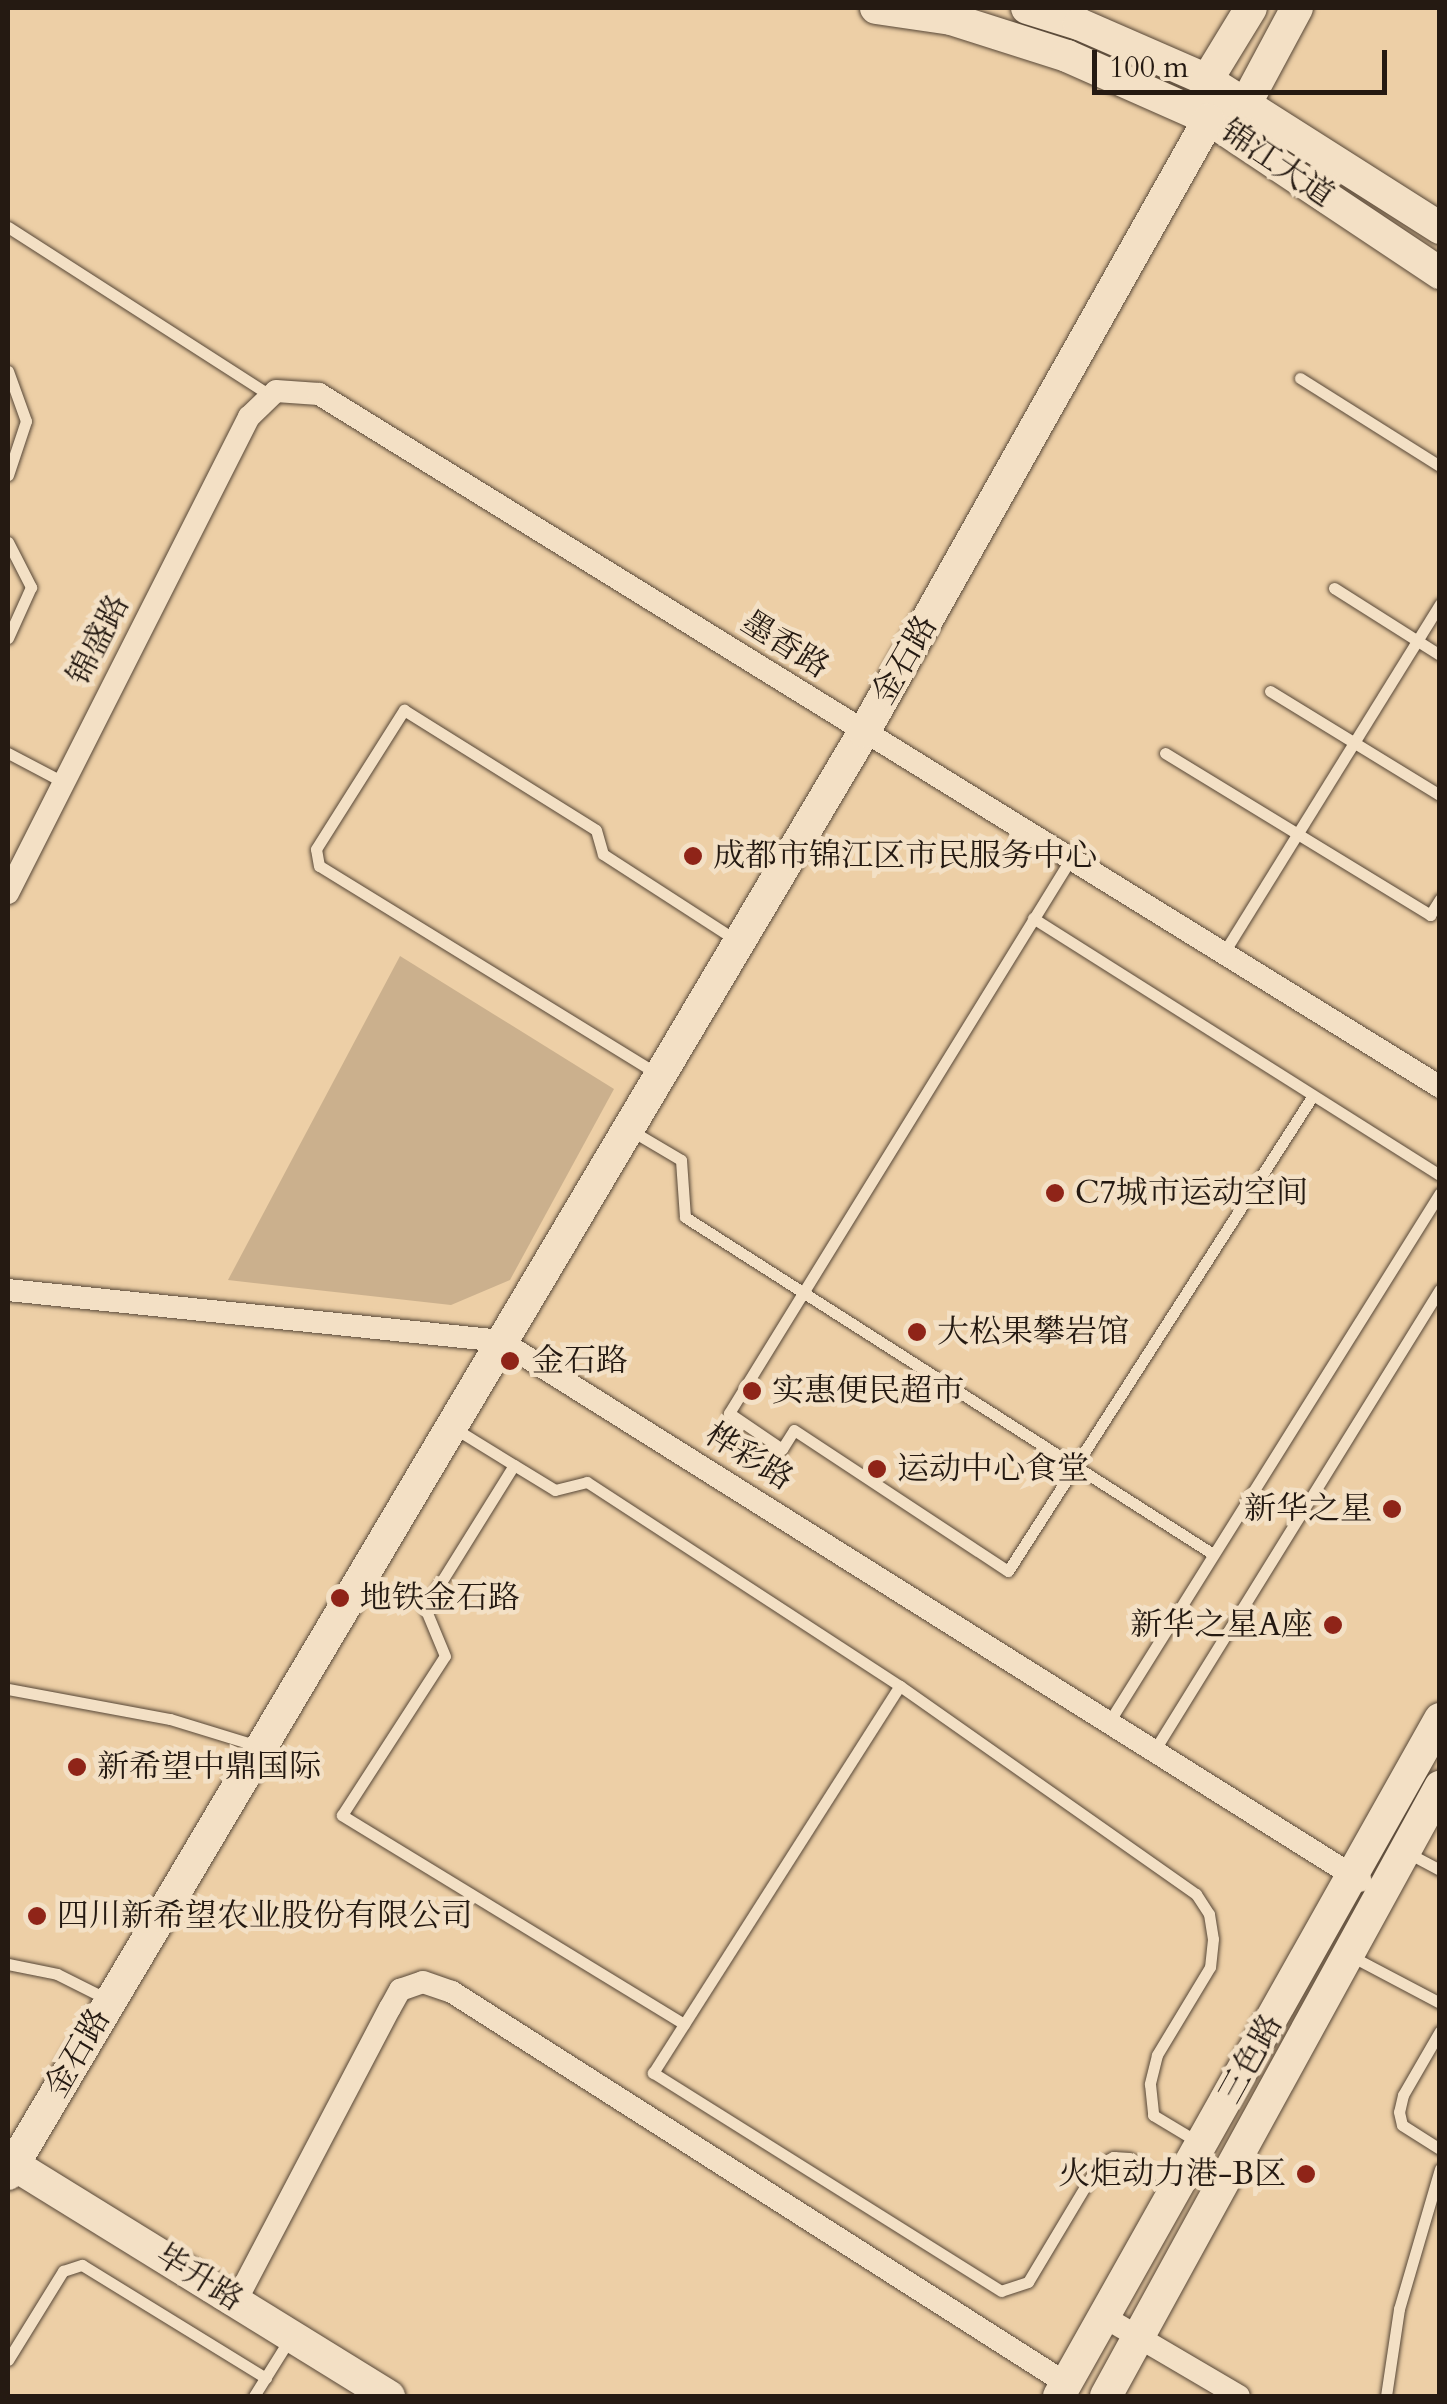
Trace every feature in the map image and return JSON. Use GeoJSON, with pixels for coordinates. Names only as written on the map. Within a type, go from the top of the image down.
{"type":"FeatureCollection","features":[{"type":"Feature","properties":{"kind":"street","name":"锦江大道"},"geometry":{"type":"LineString","coordinates":[[876,8],[951,19],[1067,56],[1209,119],[1440,273]]}},
{"type":"Feature","properties":{"kind":"street","name":"锦江大道"},"geometry":{"type":"LineString","coordinates":[[1027,8],[1079,24],[1206,80],[1440,228]]}},
{"type":"Feature","properties":{"kind":"street"},"geometry":{"type":"LineString","coordinates":[[1251,8],[1206,80],[1209,119],[1246,103],[1297,8]]}},
{"type":"Feature","properties":{"kind":"street","name":"金石路"},"geometry":{"type":"LineString","coordinates":[[10,2166],[864,732],[1209,119]]}},
{"type":"Feature","properties":{"kind":"street","name":"墨香路"},"geometry":{"type":"LineString","coordinates":[[271,396],[276,391],[319,394],[1440,1087]]}},
{"type":"Feature","properties":{"kind":"street","name":"锦盛路"},"geometry":{"type":"LineString","coordinates":[[8,893],[14,864],[63,782],[249,417],[271,396]]}},
{"type":"Feature","properties":{"kind":"street","name":"桦彩路"},"geometry":{"type":"LineString","coordinates":[[8,1290],[501,1341],[1367,1885]]}},
{"type":"Feature","properties":{"kind":"street","name":"三色路"},"geometry":{"type":"LineString","coordinates":[[1106,2396],[1142,2338],[1348,1954],[1367,1885],[1440,1719]]}},
{"type":"Feature","properties":{"kind":"street","name":"三色路"},"geometry":{"type":"LineString","coordinates":[[1063,2390],[1203,2146],[1367,1885],[1404,1850],[1440,1787]]}},
{"type":"Feature","properties":{"kind":"street"},"geometry":{"type":"LineString","coordinates":[[236,2301],[400,1990],[424,1982],[452,1992],[1063,2390]]}},
{"type":"Feature","properties":{"kind":"street","name":"毕升路"},"geometry":{"type":"LineString","coordinates":[[10,2166],[389,2396]]}},
{"type":"Feature","properties":{"kind":"street"},"geometry":{"type":"LineString","coordinates":[[1106,2318],[1239,2396]]}},
{"type":"Feature","properties":{"kind":"lane"},"geometry":{"type":"LineString","coordinates":[[8,227],[271,396]]}},
{"type":"Feature","properties":{"kind":"lane"},"geometry":{"type":"LineString","coordinates":[[8,371],[26,422],[8,476]]}},
{"type":"Feature","properties":{"kind":"lane"},"geometry":{"type":"LineString","coordinates":[[1300,378],[1440,466]]}},
{"type":"Feature","properties":{"kind":"lane"},"geometry":{"type":"LineString","coordinates":[[8,542],[32,587],[8,638]]}},
{"type":"Feature","properties":{"kind":"lane"},"geometry":{"type":"LineString","coordinates":[[1334,588],[1440,654]]}},
{"type":"Feature","properties":{"kind":"lane"},"geometry":{"type":"LineString","coordinates":[[1223,954],[1440,604]]}},
{"type":"Feature","properties":{"kind":"lane"},"geometry":{"type":"LineString","coordinates":[[1270,691],[1440,795]]}},
{"type":"Feature","properties":{"kind":"lane"},"geometry":{"type":"LineString","coordinates":[[660,1075],[319,866],[316,849],[404,710],[596,830],[603,854],[739,942]]}},
{"type":"Feature","properties":{"kind":"lane"},"geometry":{"type":"LineString","coordinates":[[1165,753],[1430,915],[1440,899]]}},
{"type":"Feature","properties":{"kind":"lane"},"geometry":{"type":"LineString","coordinates":[[8,754],[63,782]]}},
{"type":"Feature","properties":{"kind":"lane"},"geometry":{"type":"LineString","coordinates":[[1070,860],[730,1413],[782,1449],[794,1430],[1008,1571],[1079,1466],[1312,1097]]}},
{"type":"Feature","properties":{"kind":"lane"},"geometry":{"type":"LineString","coordinates":[[1033,918],[1440,1175]]}},
{"type":"Feature","properties":{"kind":"lane"},"geometry":{"type":"LineString","coordinates":[[628,1128],[681,1160],[685,1217],[1214,1554]]}},
{"type":"Feature","properties":{"kind":"lane"},"geometry":{"type":"LineString","coordinates":[[1109,1722],[1440,1193]]}},
{"type":"Feature","properties":{"kind":"lane"},"geometry":{"type":"LineString","coordinates":[[1154,1751],[1440,1289]]}},
{"type":"Feature","properties":{"kind":"lane"},"geometry":{"type":"LineString","coordinates":[[450,1426],[555,1490],[587,1482],[900,1686],[1196,1894],[1209,1914],[1213,1939],[1210,1967],[1157,2055],[1150,2084],[1152,2115],[1203,2146]]}},
{"type":"Feature","properties":{"kind":"lane"},"geometry":{"type":"LineString","coordinates":[[514,1465],[425,1608],[445,1656],[342,1815],[684,2024]]}},
{"type":"Feature","properties":{"kind":"lane"},"geometry":{"type":"LineString","coordinates":[[900,1686],[653,2073],[1001,2291],[1028,2282],[1098,2165],[1113,2157],[1129,2158],[1180,2188]]}},
{"type":"Feature","properties":{"kind":"lane"},"geometry":{"type":"LineString","coordinates":[[8,1689],[170,1719],[258,1746]]}},
{"type":"Feature","properties":{"kind":"lane"},"geometry":{"type":"LineString","coordinates":[[1404,1850],[1440,1870]]}},
{"type":"Feature","properties":{"kind":"lane"},"geometry":{"type":"LineString","coordinates":[[1348,1954],[1440,2003]]}},
{"type":"Feature","properties":{"kind":"lane"},"geometry":{"type":"LineString","coordinates":[[8,1964],[57,1974],[109,2000]]}},
{"type":"Feature","properties":{"kind":"lane"},"geometry":{"type":"LineString","coordinates":[[1440,2031],[1403,2095],[1398,2112],[1402,2125],[1440,2149]]}},
{"type":"Feature","properties":{"kind":"lane"},"geometry":{"type":"LineString","coordinates":[[1386,2396],[1399,2309],[1440,2168]]}},
{"type":"Feature","properties":{"kind":"lane"},"geometry":{"type":"LineString","coordinates":[[8,2360],[63,2271],[82,2265],[266,2378]]}},
{"type":"Feature","properties":{"kind":"lane"},"geometry":{"type":"LineString","coordinates":[[254,2396],[292,2336]]}},
{"type":"Feature","properties":{"kind":"shaded area"},"geometry":{"type":"Polygon","coordinates":[[[400,956],[614,1089],[510,1280],[451,1305],[228,1280],[400,956]]]}},
{"type":"Feature","properties":{"kind":"place","name":"成都市锦江区市民服务中心"},"geometry":{"type":"Point","coordinates":[693,856]}},
{"type":"Feature","properties":{"kind":"place","name":"C7城市运动空间"},"geometry":{"type":"Point","coordinates":[1055,1193]}},
{"type":"Feature","properties":{"kind":"place","name":"大松果攀岩馆"},"geometry":{"type":"Point","coordinates":[917,1332]}},
{"type":"Feature","properties":{"kind":"place","name":"金石路"},"geometry":{"type":"Point","coordinates":[510,1361]}},
{"type":"Feature","properties":{"kind":"place","name":"实惠便民超市"},"geometry":{"type":"Point","coordinates":[752,1391]}},
{"type":"Feature","properties":{"kind":"place","name":"运动中心食堂"},"geometry":{"type":"Point","coordinates":[877,1469]}},
{"type":"Feature","properties":{"kind":"place","name":"新华之星"},"geometry":{"type":"Point","coordinates":[1392,1509]}},
{"type":"Feature","properties":{"kind":"place","name":"地铁金石路"},"geometry":{"type":"Point","coordinates":[340,1598]}},
{"type":"Feature","properties":{"kind":"place","name":"新华之星A座"},"geometry":{"type":"Point","coordinates":[1333,1625]}},
{"type":"Feature","properties":{"kind":"place","name":"新希望中鼎国际"},"geometry":{"type":"Point","coordinates":[77,1767]}},
{"type":"Feature","properties":{"kind":"place","name":"四川新希望农业股份有限公司"},"geometry":{"type":"Point","coordinates":[37,1916]}},
{"type":"Feature","properties":{"kind":"place","name":"火炬动力港-B区"},"geometry":{"type":"Point","coordinates":[1306,2174]}}]}
